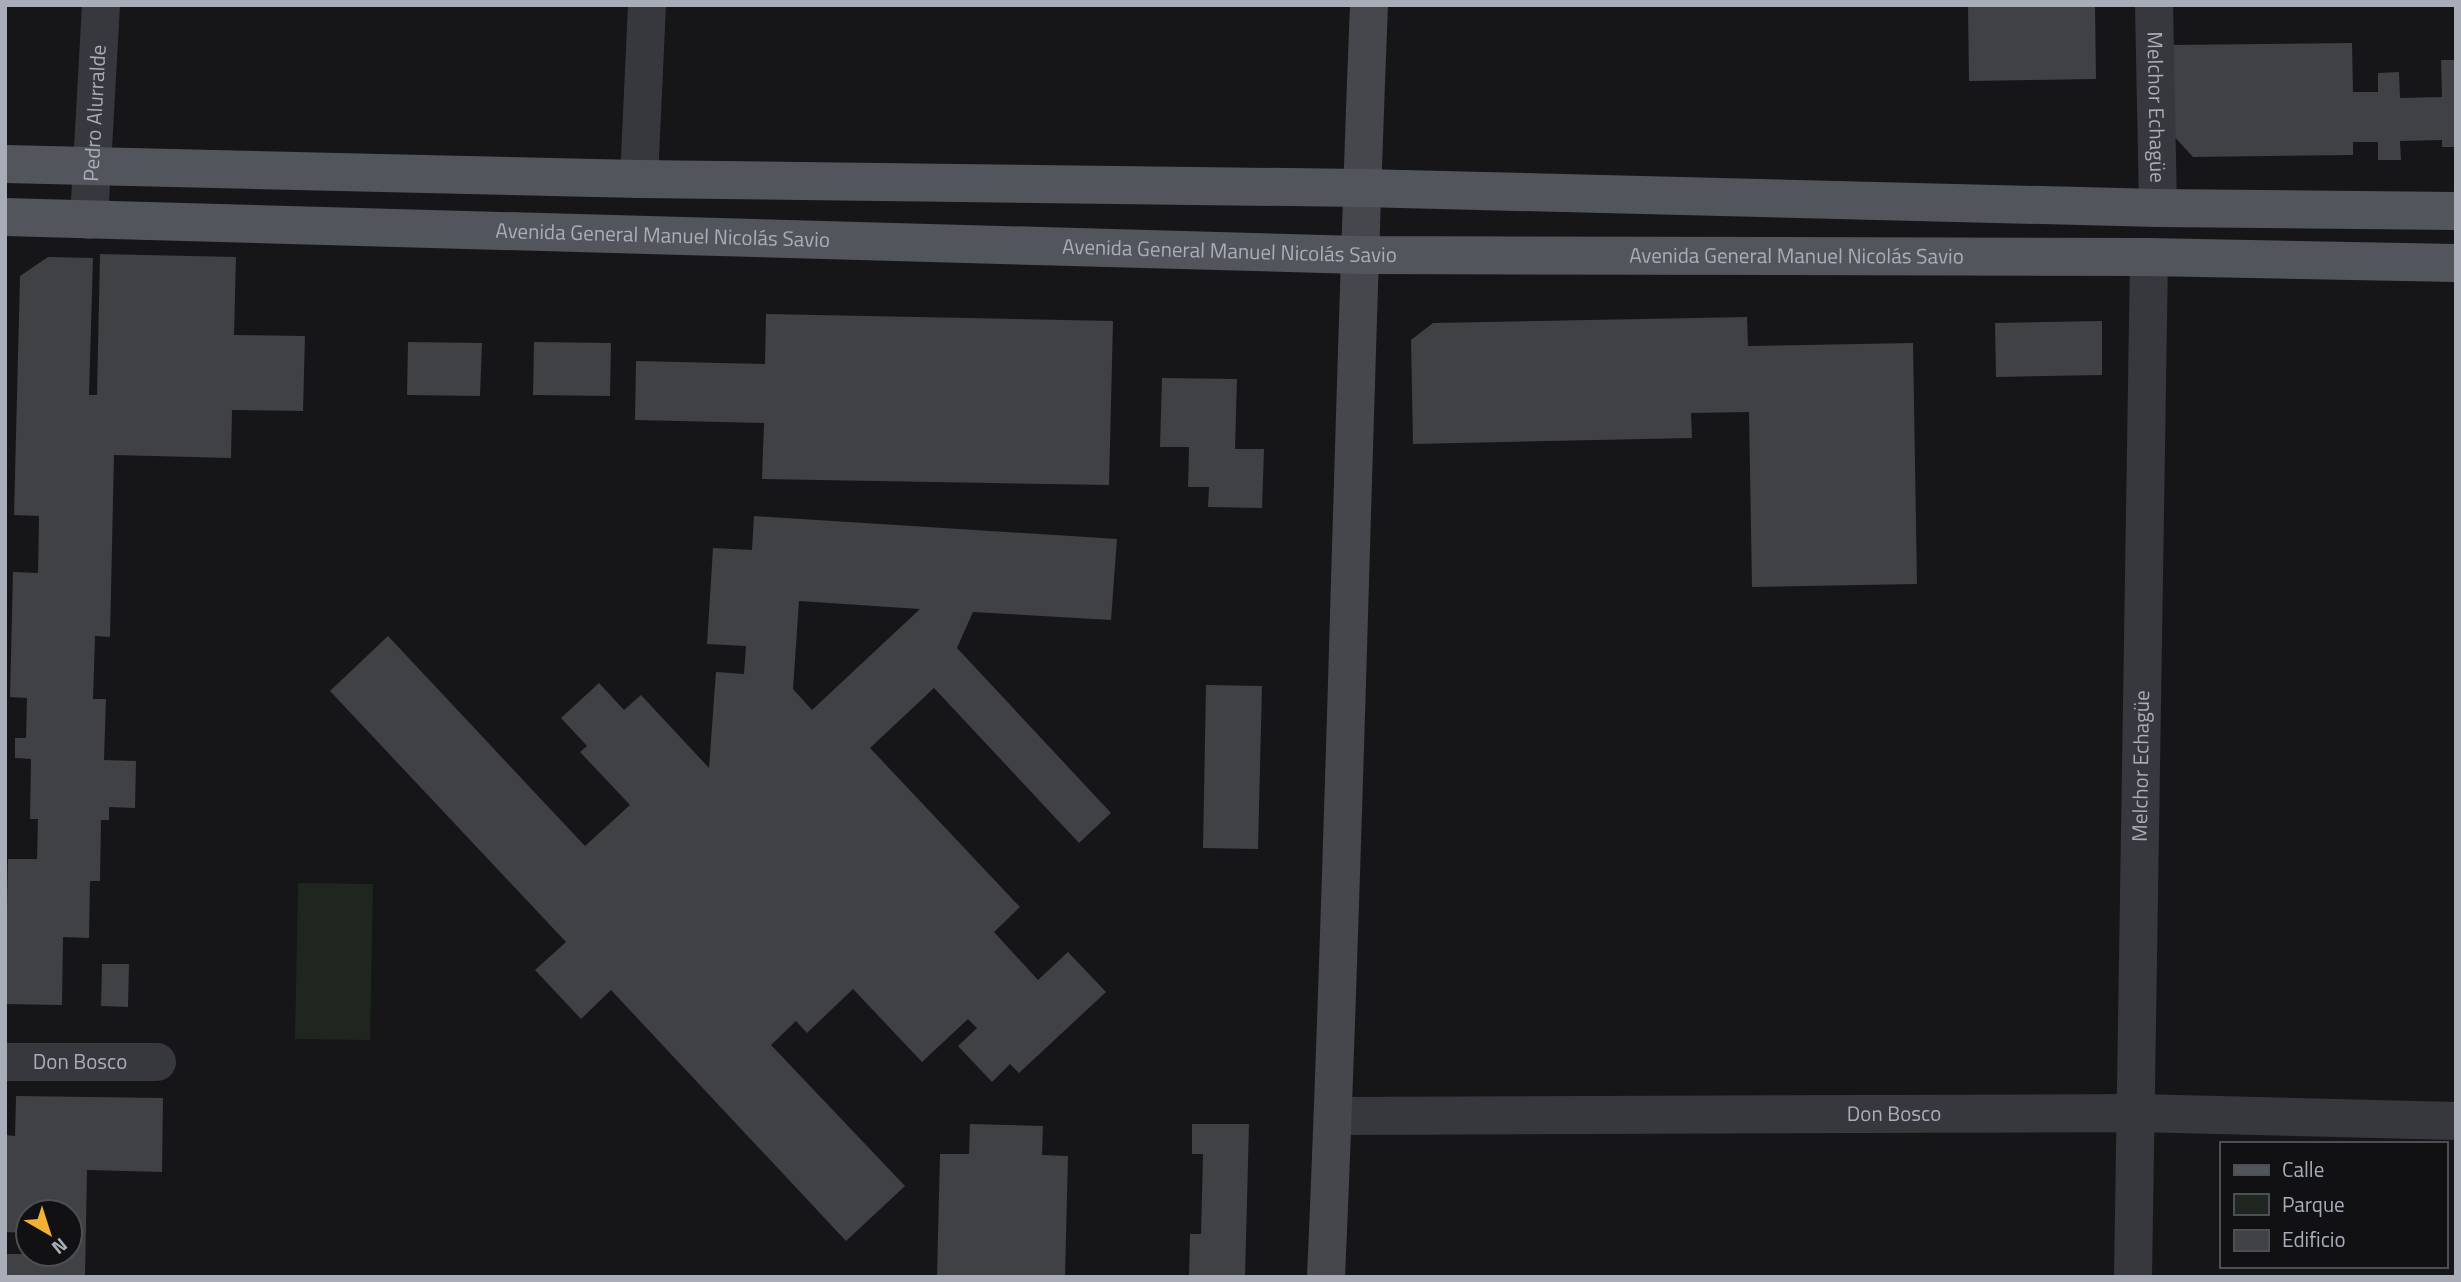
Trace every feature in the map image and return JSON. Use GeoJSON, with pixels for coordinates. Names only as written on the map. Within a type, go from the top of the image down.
{"type":"FeatureCollection","features":[{"type":"Feature","properties":{"kind":"main road"},"geometry":{"type":"LineString","coordinates":[[1326,1277],[1334,1116],[1359,255],[1369,5]]}},
{"type":"Feature","properties":{"kind":"main road"},"geometry":{"type":"LineString","coordinates":[[5,164],[639,179],[1362,188],[2158,208],[2456,211]]}},
{"type":"Feature","properties":{"kind":"main road","name":"Avenida General Manuel Nicolás Savio"},"geometry":{"type":"LineString","coordinates":[[5,217],[1359,255],[2149,257],[2456,263]]}},
{"type":"Feature","properties":{"kind":"street","name":"Pedro Alurralde"},"geometry":{"type":"LineString","coordinates":[[89,220],[101,5]]}},
{"type":"Feature","properties":{"kind":"street"},"geometry":{"type":"LineString","coordinates":[[639,179],[647,5]]}},
{"type":"Feature","properties":{"kind":"street","name":"Melchor Echagüe"},"geometry":{"type":"LineString","coordinates":[[2154,5],[2158,208]]}},
{"type":"Feature","properties":{"kind":"street","name":"Melchor Echagüe"},"geometry":{"type":"LineString","coordinates":[[2133,1277],[2149,257]]}},
{"type":"Feature","properties":{"kind":"street","name":"Don Bosco"},"geometry":{"type":"LineString","coordinates":[[5,1062],[157,1062]]}},
{"type":"Feature","properties":{"kind":"street","name":"Don Bosco"},"geometry":{"type":"LineString","coordinates":[[1334,1116],[2137,1113],[2456,1121]]}},
{"type":"Feature","properties":{"kind":"green space"},"geometry":{"type":"Polygon","coordinates":[[[298,883],[373,884],[370,1040],[295,1039],[298,883]]]}},
{"type":"Feature","properties":{"kind":"building"},"geometry":{"type":"Polygon","coordinates":[[[1968,5],[2095,5],[2096,79],[1969,81],[1968,5]]]}},
{"type":"Feature","properties":{"kind":"building"},"geometry":{"type":"Polygon","coordinates":[[[2352,43],[2353,92],[2378,92],[2378,73],[2399,72],[2400,98],[2442,97],[2441,60],[2456,60],[2456,147],[2442,147],[2442,140],[2400,141],[2401,160],[2378,160],[2378,142],[2353,142],[2353,155],[2193,157],[2171,133],[2170,45],[2352,43]]]}},
{"type":"Feature","properties":{"kind":"building"},"geometry":{"type":"Polygon","coordinates":[[[100,254],[236,257],[234,335],[305,336],[303,411],[232,410],[231,458],[114,455],[110,637],[95,636],[93,699],[106,699],[104,760],[136,761],[135,808],[109,807],[109,820],[101,820],[100,881],[90,881],[89,938],[63,937],[62,1005],[5,1004],[8,859],[37,859],[38,819],[30,819],[31,759],[15,758],[15,738],[26,738],[27,698],[10,697],[13,572],[38,573],[39,516],[14,515],[20,276],[48,257],[93,258],[89,395],[97,395],[100,254]]]}},
{"type":"Feature","properties":{"kind":"building"},"geometry":{"type":"Polygon","coordinates":[[[766,314],[1113,321],[1109,485],[762,479],[764,423],[635,420],[636,361],[765,364],[766,314]]]}},
{"type":"Feature","properties":{"kind":"building"},"geometry":{"type":"Polygon","coordinates":[[[1747,317],[1748,346],[1913,343],[1917,584],[1752,587],[1749,412],[1691,413],[1692,438],[1413,444],[1411,340],[1433,323],[1747,317]]]}},
{"type":"Feature","properties":{"kind":"building"},"geometry":{"type":"Polygon","coordinates":[[[2102,321],[2102,375],[1996,377],[1995,323],[2102,321]]]}},
{"type":"Feature","properties":{"kind":"building"},"geometry":{"type":"Polygon","coordinates":[[[408,342],[482,343],[480,396],[407,395],[408,342]]]}},
{"type":"Feature","properties":{"kind":"building"},"geometry":{"type":"Polygon","coordinates":[[[534,342],[611,343],[610,396],[533,395],[534,342]]]}},
{"type":"Feature","properties":{"kind":"building"},"geometry":{"type":"Polygon","coordinates":[[[1162,378],[1237,379],[1235,449],[1264,449],[1262,508],[1208,507],[1209,487],[1188,487],[1189,447],[1160,447],[1162,378]]]}},
{"type":"Feature","properties":{"kind":"building"},"geometry":{"type":"Polygon","coordinates":[[[754,516],[1117,539],[1111,620],[973,612],[957,648],[1111,813],[1079,843],[934,688],[870,748],[1020,907],[994,932],[1038,980],[1068,952],[1106,992],[1019,1073],[1010,1064],[992,1082],[958,1046],[977,1028],[968,1019],[922,1062],[853,989],[807,1033],[796,1021],[771,1045],[905,1186],[846,1241],[611,990],[581,1019],[535,970],[566,942],[330,691],[388,636],[585,846],[630,805],[580,752],[587,746],[561,718],[599,683],[624,710],[641,695],[709,768],[716,672],[744,674],[746,646],[707,644],[713,548],[752,550],[754,516]],[[799,601],[793,689],[812,710],[920,609],[799,601]]]}},
{"type":"Feature","properties":{"kind":"building"},"geometry":{"type":"Polygon","coordinates":[[[1206,685],[1262,686],[1258,849],[1203,848],[1206,685]]]}},
{"type":"Feature","properties":{"kind":"building"},"geometry":{"type":"Polygon","coordinates":[[[102,964],[129,964],[128,1007],[101,1006],[102,964]]]}},
{"type":"Feature","properties":{"kind":"building"},"geometry":{"type":"Polygon","coordinates":[[[16,1096],[163,1098],[162,1172],[87,1170],[85,1277],[5,1277],[5,1254],[14,1254],[14,1268],[84,1268],[84,1198],[14,1198],[14,1232],[5,1232],[5,1135],[15,1136],[16,1096]]]}},
{"type":"Feature","properties":{"kind":"building"},"geometry":{"type":"Polygon","coordinates":[[[970,1124],[1043,1126],[1042,1155],[1068,1156],[1065,1277],[937,1277],[940,1154],[969,1154],[970,1124]]]}},
{"type":"Feature","properties":{"kind":"building"},"geometry":{"type":"Polygon","coordinates":[[[1192,1124],[1249,1124],[1245,1277],[1189,1277],[1190,1234],[1201,1234],[1203,1154],[1192,1154],[1192,1124]]]}}]}
